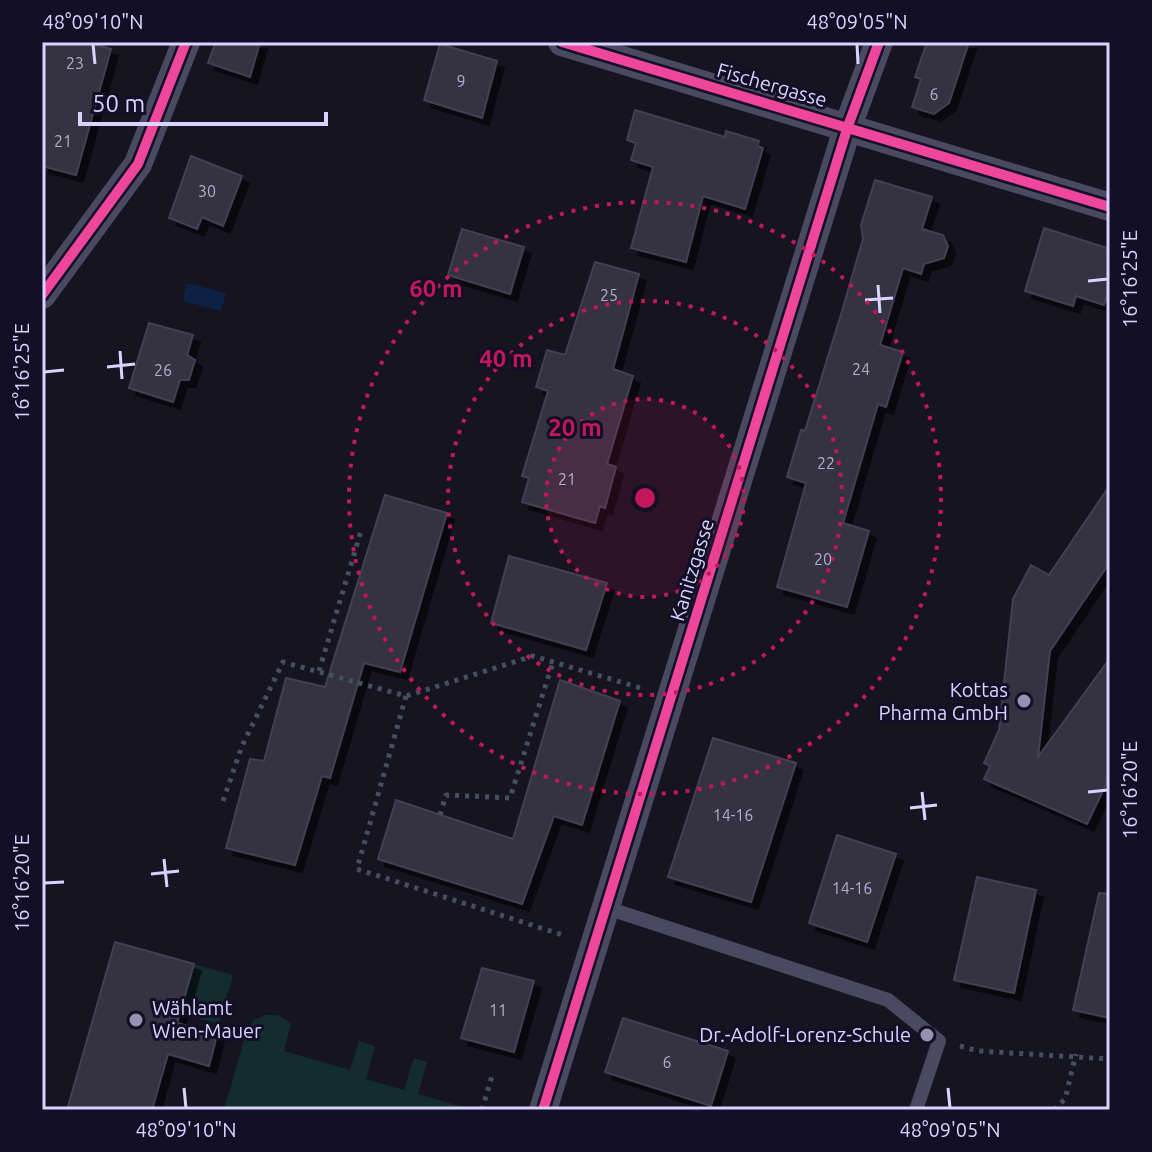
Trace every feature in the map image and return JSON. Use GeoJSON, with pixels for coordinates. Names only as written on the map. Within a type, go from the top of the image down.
{"type":"FeatureCollection","features":[{"type":"Feature","properties":{"kind":"street"},"geometry":{"type":"LineString","coordinates":[[42,295],[138,164],[186,42]]}},
{"type":"Feature","properties":{"kind":"street","name":"Fischergasse"},"geometry":{"type":"LineString","coordinates":[[562,42],[1110,207]]}},
{"type":"Feature","properties":{"kind":"street","name":"Kanitzgasse"},"geometry":{"type":"LineString","coordinates":[[543,1110],[848,126],[879,42]]}},
{"type":"Feature","properties":{"kind":"lane"},"geometry":{"type":"LineString","coordinates":[[607,908],[888,1000],[939,1041],[916,1110]]}},
{"type":"Feature","properties":{"kind":"path"},"geometry":{"type":"LineString","coordinates":[[319,671],[361,531]]}},
{"type":"Feature","properties":{"kind":"path"},"geometry":{"type":"LineString","coordinates":[[223,801],[242,746],[283,662],[406,696],[533,656],[672,697]]}},
{"type":"Feature","properties":{"kind":"path"},"geometry":{"type":"LineString","coordinates":[[440,815],[446,795],[510,798],[553,662]]}},
{"type":"Feature","properties":{"kind":"path"},"geometry":{"type":"LineString","coordinates":[[406,696],[357,869],[595,946]]}},
{"type":"Feature","properties":{"kind":"path"},"geometry":{"type":"LineString","coordinates":[[939,1041],[978,1051],[1076,1054],[1110,1059]]}},
{"type":"Feature","properties":{"kind":"path"},"geometry":{"type":"LineString","coordinates":[[1054,1110],[1065,1099],[1076,1054]]}},
{"type":"Feature","properties":{"kind":"path"},"geometry":{"type":"LineString","coordinates":[[482,1110],[493,1072]]}},
{"type":"Feature","properties":{"kind":"green space"},"geometry":{"type":"Polygon","coordinates":[[[194,964],[233,975],[219,1024],[180,1013],[194,964]]]}},
{"type":"Feature","properties":{"kind":"green space"},"geometry":{"type":"Polygon","coordinates":[[[265,1015],[278,1015],[291,1023],[284,1051],[350,1070],[359,1041],[375,1046],[366,1079],[404,1090],[414,1058],[427,1062],[418,1094],[473,1110],[224,1110],[247,1030],[254,1020],[265,1015]]]}},
{"type":"Feature","properties":{"kind":"water"},"geometry":{"type":"Polygon","coordinates":[[[187,283],[226,293],[221,311],[183,301],[187,283]]]}},
{"type":"Feature","properties":{"kind":"building"},"geometry":{"type":"Polygon","coordinates":[[[42,42],[86,42],[111,49],[76,175],[42,166],[42,42]]]}},
{"type":"Feature","properties":{"kind":"building"},"geometry":{"type":"Polygon","coordinates":[[[216,42],[260,42],[250,77],[208,63],[216,42]]]}},
{"type":"Feature","properties":{"kind":"building"},"geometry":{"type":"Polygon","coordinates":[[[927,42],[969,42],[949,103],[934,114],[912,107],[921,79],[915,77],[927,42]]]}},
{"type":"Feature","properties":{"kind":"building"},"geometry":{"type":"Polygon","coordinates":[[[440,44],[497,61],[482,118],[424,100],[440,44]]]}},
{"type":"Feature","properties":{"kind":"building"},"geometry":{"type":"Polygon","coordinates":[[[635,110],[725,137],[726,131],[759,141],[757,146],[763,148],[745,209],[703,196],[686,262],[631,248],[653,167],[631,160],[636,143],[627,140],[635,110]]]}},
{"type":"Feature","properties":{"kind":"building"},"geometry":{"type":"Polygon","coordinates":[[[191,156],[242,176],[223,226],[202,217],[197,229],[169,218],[191,156]]]}},
{"type":"Feature","properties":{"kind":"building"},"geometry":{"type":"Polygon","coordinates":[[[875,180],[932,197],[922,229],[943,235],[948,246],[944,258],[924,264],[921,274],[903,268],[880,345],[903,352],[886,407],[878,404],[843,523],[869,531],[847,607],[777,587],[806,483],[787,477],[801,430],[805,431],[842,311],[863,239],[861,225],[875,180]]]}},
{"type":"Feature","properties":{"kind":"building"},"geometry":{"type":"Polygon","coordinates":[[[1044,228],[1110,249],[1110,286],[1104,305],[1076,296],[1073,306],[1025,291],[1044,228]]]}},
{"type":"Feature","properties":{"kind":"building"},"geometry":{"type":"Polygon","coordinates":[[[462,229],[524,247],[510,294],[448,275],[462,229]]]}},
{"type":"Feature","properties":{"kind":"building"},"geometry":{"type":"Polygon","coordinates":[[[595,262],[639,274],[613,369],[633,376],[607,464],[616,467],[605,508],[600,506],[595,523],[522,502],[529,478],[522,476],[548,391],[536,387],[547,350],[565,355],[595,262]]]}},
{"type":"Feature","properties":{"kind":"building"},"geometry":{"type":"Polygon","coordinates":[[[149,323],[193,335],[187,355],[195,360],[189,380],[180,380],[173,402],[129,388],[149,323]]]}},
{"type":"Feature","properties":{"kind":"building","name":"Kottas Pharma GmbH"},"geometry":{"type":"Polygon","coordinates":[[[1110,485],[1110,562],[1050,651],[1038,757],[1110,658],[1110,776],[1087,824],[984,779],[990,766],[984,763],[999,730],[1013,599],[1031,565],[1049,575],[1110,485]]]}},
{"type":"Feature","properties":{"kind":"building"},"geometry":{"type":"Polygon","coordinates":[[[385,495],[447,513],[400,672],[364,663],[330,778],[322,776],[295,865],[226,848],[250,759],[264,761],[286,678],[325,687],[385,495]]]}},
{"type":"Feature","properties":{"kind":"building"},"geometry":{"type":"Polygon","coordinates":[[[509,556],[607,583],[586,650],[491,623],[509,556]]]}},
{"type":"Feature","properties":{"kind":"building"},"geometry":{"type":"Polygon","coordinates":[[[560,680],[620,701],[582,825],[554,816],[522,904],[378,859],[396,800],[513,839],[560,680]]]}},
{"type":"Feature","properties":{"kind":"building"},"geometry":{"type":"Polygon","coordinates":[[[713,738],[796,763],[751,902],[668,877],[713,738]]]}},
{"type":"Feature","properties":{"kind":"building"},"geometry":{"type":"Polygon","coordinates":[[[837,835],[896,854],[867,942],[809,923],[837,835]]]}},
{"type":"Feature","properties":{"kind":"building"},"geometry":{"type":"Polygon","coordinates":[[[977,877],[1036,890],[1014,993],[954,980],[977,877]]]}},
{"type":"Feature","properties":{"kind":"building"},"geometry":{"type":"Polygon","coordinates":[[[1099,893],[1110,894],[1110,1018],[1073,1010],[1099,893]]]}},
{"type":"Feature","properties":{"kind":"building","name":"Wählamt Wien-Mauer"},"geometry":{"type":"Polygon","coordinates":[[[115,942],[194,964],[177,1023],[217,1035],[209,1066],[168,1054],[152,1110],[67,1110],[115,942]]]}},
{"type":"Feature","properties":{"kind":"building"},"geometry":{"type":"Polygon","coordinates":[[[482,968],[534,981],[514,1052],[461,1038],[482,968]]]}},
{"type":"Feature","properties":{"kind":"building"},"geometry":{"type":"Polygon","coordinates":[[[623,1018],[728,1051],[711,1106],[605,1072],[623,1018]]]}},
{"type":"Feature","properties":{"kind":"cycle path"},"geometry":{"type":"LineString","coordinates":[[42,295],[138,164],[186,42]]}},
{"type":"Feature","properties":{"kind":"cycle path"},"geometry":{"type":"LineString","coordinates":[[562,42],[1110,207]]}},
{"type":"Feature","properties":{"kind":"cycle path"},"geometry":{"type":"LineString","coordinates":[[543,1110],[848,126],[879,42]]}},
{"type":"Feature","properties":{"kind":"place","name":"Kottas Pharma GmbH"},"geometry":{"type":"Point","coordinates":[1024,701]}},
{"type":"Feature","properties":{"kind":"place","name":"Wählamt Wien-Mauer"},"geometry":{"type":"Point","coordinates":[136,1020]}},
{"type":"Feature","properties":{"kind":"place","name":"Dr.-Adolf-Lorenz-Schule"},"geometry":{"type":"Point","coordinates":[927,1035]}}]}
